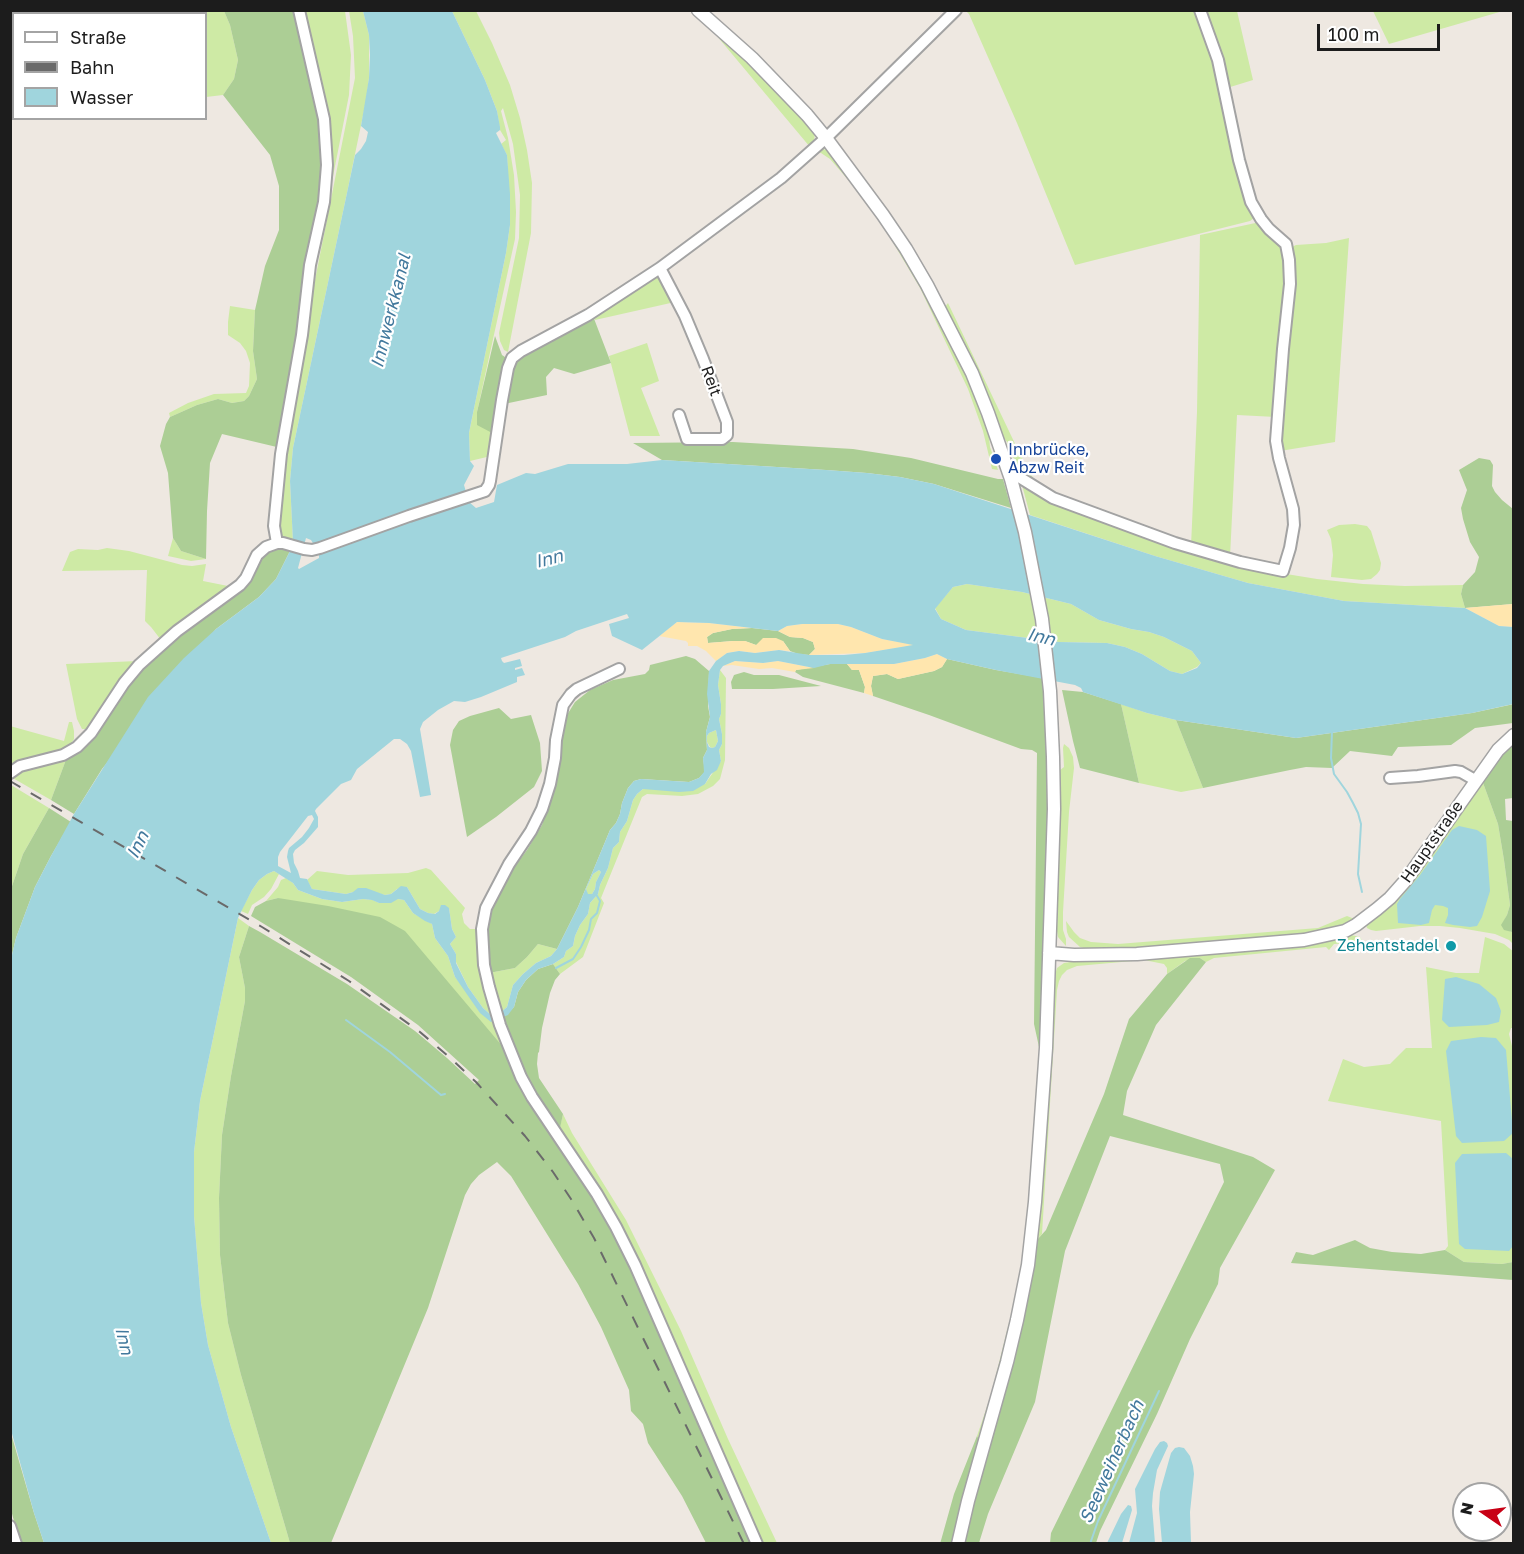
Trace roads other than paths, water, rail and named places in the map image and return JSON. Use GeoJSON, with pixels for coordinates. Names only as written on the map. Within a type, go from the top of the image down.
{"type":"FeatureCollection","features":[{"type":"Feature","properties":{"kind":"street"},"geometry":{"type":"LineString","coordinates":[[277,543],[274,526],[281,454],[302,335],[310,265],[324,202],[327,165],[323,110],[299,10]]}},
{"type":"Feature","properties":{"kind":"street"},"geometry":{"type":"LineString","coordinates":[[698,10],[752,58],[807,115],[883,215],[927,285],[972,373],[1011,479],[1025,532],[1042,619],[1050,691],[1054,809],[1046,1048],[1038,1161],[1028,1265],[1007,1362],[958,1544]]}},
{"type":"Feature","properties":{"kind":"street"},"geometry":{"type":"LineString","coordinates":[[10,773],[20,766],[63,755],[77,747],[91,733],[124,683],[139,665],[177,631],[240,585],[257,555],[266,547],[277,543],[312,550],[320,548],[485,491],[489,485],[502,400],[512,358],[588,315],[660,268],[781,178],[826,138],[956,10]]}},
{"type":"Feature","properties":{"kind":"street"},"geometry":{"type":"LineString","coordinates":[[1011,479],[1020,477],[1053,498],[1174,543],[1240,562],[1283,571],[1294,525],[1293,509],[1276,441],[1290,292],[1289,260],[1286,244],[1265,224],[1251,202],[1239,160],[1218,60],[1200,10]]}},
{"type":"Feature","properties":{"kind":"street","name":"Reit"},"geometry":{"type":"LineString","coordinates":[[660,268],[685,316],[703,359],[727,422],[727,435],[722,439],[687,439],[679,415]]}},
{"type":"Feature","properties":{"kind":"street"},"geometry":{"type":"LineString","coordinates":[[619,669],[577,689],[563,705],[548,792],[531,831],[508,864],[486,908],[482,929],[483,954],[495,1012],[508,1048],[532,1097],[597,1194],[625,1246],[757,1544]]}},
{"type":"Feature","properties":{"kind":"street","name":"Hauptstraße"},"geometry":{"type":"LineString","coordinates":[[1049,953],[1137,954],[1304,940],[1345,931],[1390,898],[1418,864],[1475,780],[1498,750],[1514,735]]}},
{"type":"Feature","properties":{"kind":"street"},"geometry":{"type":"LineString","coordinates":[[1390,778],[1455,771],[1475,780]]}},
{"type":"Feature","properties":{"kind":"street"},"geometry":{"type":"LineString","coordinates":[[10,1526],[16,1544]]}},
{"type":"Feature","properties":{"kind":"water"},"geometry":{"type":"Polygon","coordinates":[[[363,11],[452,11],[497,111],[500,130],[496,133],[507,155],[510,225],[469,433],[470,461],[474,466],[464,485],[469,502],[476,508],[494,502],[497,485],[526,473],[535,474],[568,464],[627,464],[662,460],[900,477],[934,484],[1155,556],[1248,583],[1344,601],[1465,608],[1499,626],[1513,627],[1513,704],[1472,713],[1296,738],[1176,720],[1083,692],[1075,685],[947,659],[937,654],[894,664],[830,664],[814,668],[778,661],[763,663],[735,661],[723,666],[720,670],[718,685],[722,744],[719,750],[721,761],[717,770],[711,774],[705,784],[693,791],[643,789],[637,794],[627,821],[620,832],[619,842],[613,848],[598,894],[590,903],[588,914],[580,925],[573,946],[566,951],[564,957],[538,969],[526,980],[508,1015],[491,1022],[480,1013],[455,977],[448,956],[435,938],[432,924],[413,913],[404,900],[379,903],[363,899],[342,902],[322,899],[298,890],[293,883],[274,871],[267,874],[252,890],[238,918],[200,1101],[194,1152],[194,1216],[201,1303],[208,1345],[231,1427],[271,1543],[44,1543],[11,1430],[11,959],[16,938],[35,887],[51,856],[74,814],[148,697],[184,658],[216,629],[259,597],[276,579],[291,549],[293,542],[290,481],[293,448],[355,155],[366,141],[368,132],[361,126],[369,78],[369,35],[363,11]],[[306,538],[298,568],[319,558],[319,553],[311,540],[306,538]],[[967,584],[953,587],[935,609],[941,619],[966,630],[1059,642],[1107,643],[1142,654],[1170,671],[1182,674],[1197,668],[1201,663],[1192,651],[1164,637],[1099,620],[1071,604],[1022,592],[967,584]],[[627,614],[565,637],[501,658],[504,663],[520,659],[522,666],[515,670],[522,668],[525,675],[517,677],[517,682],[481,697],[465,702],[454,701],[423,722],[420,729],[431,795],[420,797],[411,751],[400,739],[394,739],[357,769],[351,780],[341,784],[316,809],[318,827],[293,854],[300,878],[307,879],[312,889],[346,894],[358,888],[366,888],[385,895],[391,894],[401,886],[407,887],[420,909],[428,913],[435,914],[441,905],[449,908],[452,929],[456,937],[450,944],[456,954],[456,963],[468,987],[483,1008],[492,1016],[499,1014],[507,1007],[513,985],[523,974],[536,963],[551,956],[557,949],[578,907],[610,830],[620,814],[628,788],[634,781],[641,779],[689,782],[699,778],[704,772],[703,758],[707,750],[706,732],[710,717],[707,694],[709,671],[716,661],[727,653],[739,651],[755,653],[779,650],[809,655],[844,655],[913,645],[882,639],[838,624],[802,624],[787,626],[778,631],[709,623],[677,622],[642,650],[612,636],[609,624],[629,618],[627,614]],[[716,730],[707,736],[709,747],[715,747],[718,741],[716,730]],[[312,815],[308,816],[280,852],[278,866],[291,873],[287,857],[289,848],[309,828],[314,819],[312,815]],[[599,870],[593,874],[586,889],[588,894],[592,894],[601,872],[599,870]]]}},
{"type":"Feature","properties":{"kind":"water"},"geometry":{"type":"Polygon","coordinates":[[[1459,826],[1477,830],[1486,836],[1490,891],[1477,926],[1445,923],[1448,908],[1435,905],[1429,923],[1421,925],[1398,923],[1397,904],[1400,899],[1452,830],[1459,826]]]}},
{"type":"Feature","properties":{"kind":"water"},"geometry":{"type":"Polygon","coordinates":[[[1456,977],[1479,984],[1496,998],[1501,1011],[1499,1022],[1449,1027],[1442,1020],[1445,979],[1456,977]]]}},
{"type":"Feature","properties":{"kind":"water"},"geometry":{"type":"Polygon","coordinates":[[[1481,1037],[1496,1038],[1506,1050],[1513,1133],[1504,1141],[1462,1143],[1456,1136],[1446,1051],[1451,1041],[1481,1037]]]}},
{"type":"Feature","properties":{"kind":"water"},"geometry":{"type":"Polygon","coordinates":[[[1506,1153],[1513,1159],[1513,1246],[1509,1251],[1465,1249],[1459,1244],[1455,1163],[1462,1154],[1506,1153]]]}},
{"type":"Feature","properties":{"kind":"water"},"geometry":{"type":"Polygon","coordinates":[[[1164,1441],[1168,1446],[1157,1470],[1153,1493],[1155,1543],[1129,1543],[1137,1513],[1135,1489],[1155,1449],[1160,1442],[1164,1441]]]}},
{"type":"Feature","properties":{"kind":"water"},"geometry":{"type":"Polygon","coordinates":[[[1179,1447],[1184,1448],[1190,1456],[1194,1474],[1190,1512],[1191,1543],[1162,1543],[1160,1492],[1171,1453],[1179,1447]]]}},
{"type":"Feature","properties":{"kind":"water"},"geometry":{"type":"Polygon","coordinates":[[[1128,1505],[1132,1510],[1122,1543],[1107,1543],[1121,1514],[1128,1505]]]}},
{"type":"Feature","properties":{"kind":"waterway","name":"Seeweiherbach"},"geometry":{"type":"LineString","coordinates":[[1332,731],[1331,758],[1334,774],[1353,803],[1361,824],[1358,874],[1362,892]]}},
{"type":"Feature","properties":{"kind":"waterway"},"geometry":{"type":"LineString","coordinates":[[556,968],[573,959],[581,947],[589,930],[591,919],[597,913],[600,901],[596,894]]}},
{"type":"Feature","properties":{"kind":"waterway"},"geometry":{"type":"LineString","coordinates":[[346,1020],[390,1052],[441,1095],[445,1094]]}},
{"type":"Feature","properties":{"kind":"waterway","name":"Seeweiherbach"},"geometry":{"type":"LineString","coordinates":[[1090,1544],[1098,1521],[1159,1391]]}},
{"type":"Feature","properties":{"kind":"railway"},"geometry":{"type":"LineString","coordinates":[[10,781],[262,927],[349,981],[420,1032],[476,1082],[525,1136],[553,1172],[594,1238],[744,1544]]}},
{"type":"Feature","properties":{"kind":"place","name":"Innbrücke, Abzw Reit"},"geometry":{"type":"Point","coordinates":[996,459]}},
{"type":"Feature","properties":{"kind":"place","name":"Zehentstadel"},"geometry":{"type":"Point","coordinates":[1451,946]}},
{"type":"Feature","properties":{"kind":"water label","name":"Innwerkkanal"},"geometry":{"type":"Point","coordinates":[391,311]}},
{"type":"Feature","properties":{"kind":"water label","name":"Inn"},"geometry":{"type":"Point","coordinates":[549,559]}},
{"type":"Feature","properties":{"kind":"water label","name":"Inn"},"geometry":{"type":"Point","coordinates":[1041,637]}},
{"type":"Feature","properties":{"kind":"water label","name":"Inn"},"geometry":{"type":"Point","coordinates":[138,845]}},
{"type":"Feature","properties":{"kind":"water label","name":"Inn"},"geometry":{"type":"Point","coordinates":[124,1341]}}]}
